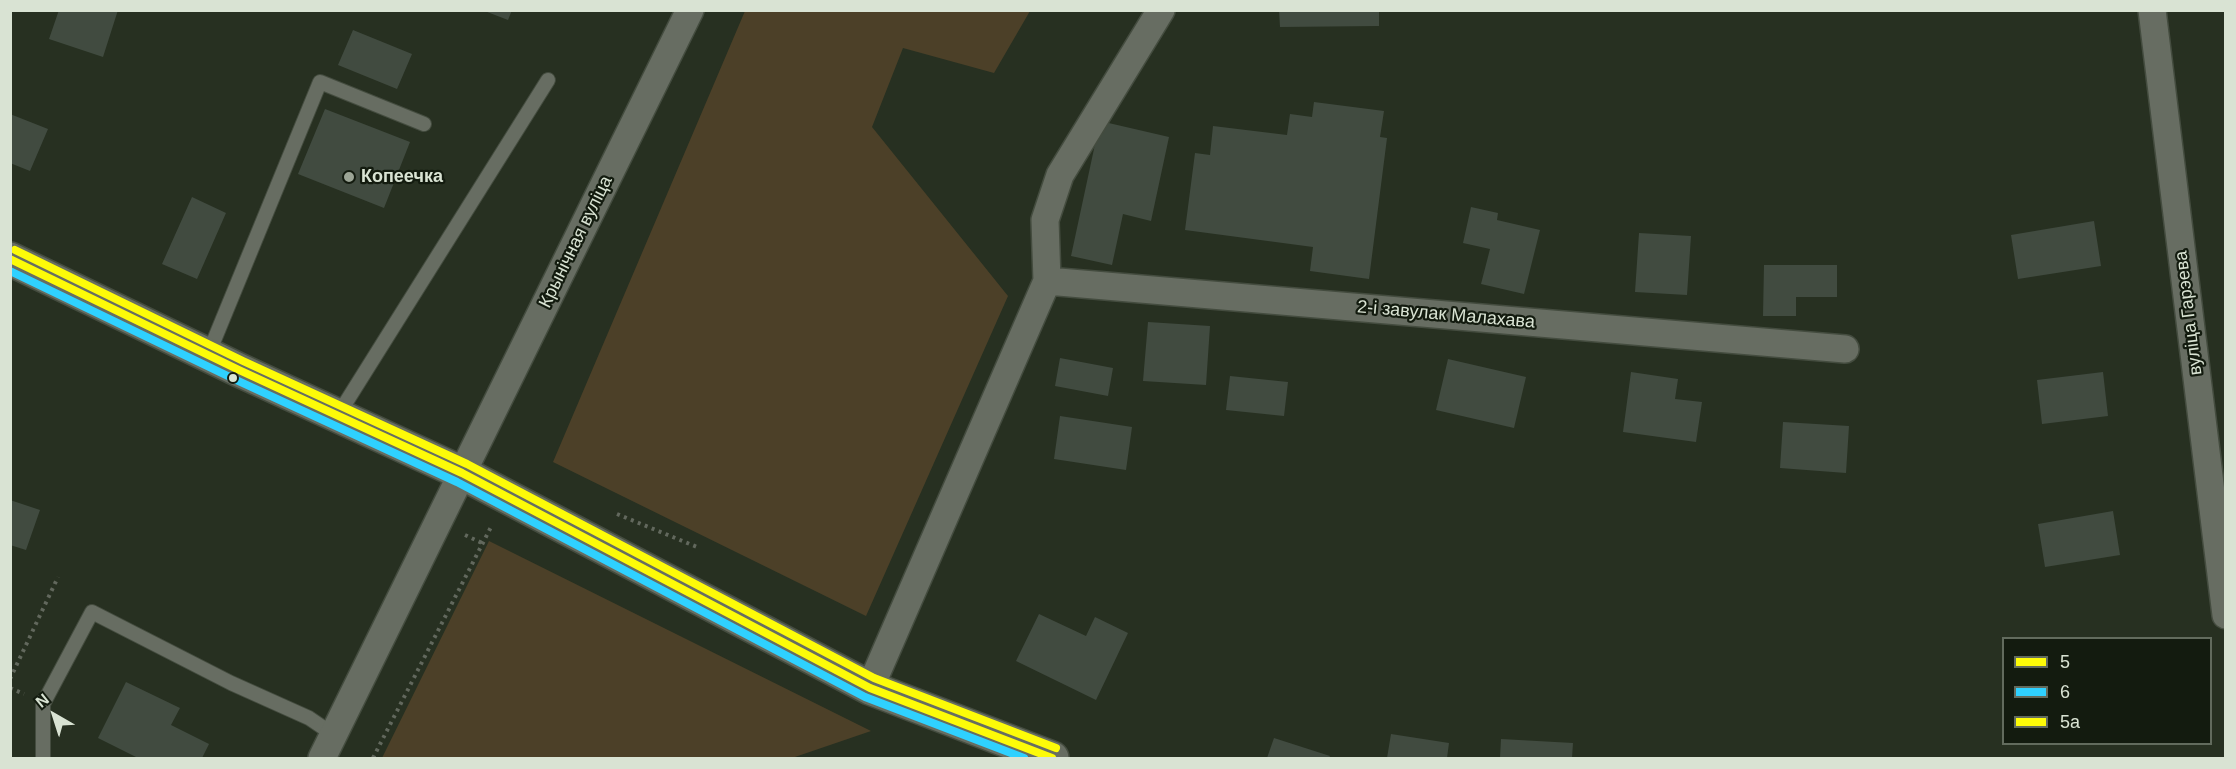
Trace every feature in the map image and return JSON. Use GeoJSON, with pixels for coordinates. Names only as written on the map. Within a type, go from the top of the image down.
{"type":"FeatureCollection","features":[{"type":"Feature","properties":{"kind":"street","name":"Крынічная вуліца"},"geometry":{"type":"LineString","coordinates":[[328,747],[690,10]]}},
{"type":"Feature","properties":{"kind":"street"},"geometry":{"type":"LineString","coordinates":[[870,688],[1047,281],[1045,220],[1060,174],[1161,10]]}},
{"type":"Feature","properties":{"kind":"street","name":"вуліца Гарэева"},"geometry":{"type":"LineString","coordinates":[[2152,10],[2226,615]]}},
{"type":"Feature","properties":{"kind":"street"},"geometry":{"type":"LineString","coordinates":[[10,259],[208,355],[462,473],[870,688],[1052,759]]}},
{"type":"Feature","properties":{"kind":"street","name":"2-і завулак Малахава"},"geometry":{"type":"LineString","coordinates":[[1047,281],[1845,349]]}},
{"type":"Feature","properties":{"kind":"lane"},"geometry":{"type":"LineString","coordinates":[[338,415],[548,80]]}},
{"type":"Feature","properties":{"kind":"lane"},"geometry":{"type":"LineString","coordinates":[[208,355],[320,82],[424,124]]}},
{"type":"Feature","properties":{"kind":"lane"},"geometry":{"type":"LineString","coordinates":[[43,759],[43,704],[92,612],[231,683],[309,718],[328,747]]}},
{"type":"Feature","properties":{"kind":"path"},"geometry":{"type":"LineString","coordinates":[[373,759],[476,553],[508,497]]}},
{"type":"Feature","properties":{"kind":"path"},"geometry":{"type":"LineString","coordinates":[[609,510],[697,548]]}},
{"type":"Feature","properties":{"kind":"path"},"geometry":{"type":"LineString","coordinates":[[10,679],[58,577]]}},
{"type":"Feature","properties":{"kind":"shaded area"},"geometry":{"type":"Polygon","coordinates":[[[745,11],[1030,11],[994,73],[903,48],[872,127],[1008,296],[866,616],[553,462],[745,11]]]}},
{"type":"Feature","properties":{"kind":"shaded area"},"geometry":{"type":"Polygon","coordinates":[[[489,541],[871,731],[792,758],[382,758],[489,541]]]}},
{"type":"Feature","properties":{"kind":"building"},"geometry":{"type":"Polygon","coordinates":[[[59,10],[118,10],[103,57],[49,39],[59,10]]]}},
{"type":"Feature","properties":{"kind":"building"},"geometry":{"type":"Polygon","coordinates":[[[482,10],[512,10],[508,20],[482,10]]]}},
{"type":"Feature","properties":{"kind":"building"},"geometry":{"type":"Polygon","coordinates":[[[1279,10],[1379,10],[1379,26],[1280,27],[1279,10]]]}},
{"type":"Feature","properties":{"kind":"building"},"geometry":{"type":"Polygon","coordinates":[[[353,30],[412,54],[397,89],[338,65],[353,30]]]}},
{"type":"Feature","properties":{"kind":"building"},"geometry":{"type":"Polygon","coordinates":[[[1314,102],[1384,111],[1380,137],[1387,138],[1369,279],[1310,271],[1313,247],[1185,230],[1195,153],[1210,155],[1213,126],[1287,135],[1290,114],[1312,117],[1314,102]]]}},
{"type":"Feature","properties":{"kind":"building"},"geometry":{"type":"Polygon","coordinates":[[[325,109],[410,142],[384,208],[298,174],[325,109]]]}},
{"type":"Feature","properties":{"kind":"building"},"geometry":{"type":"Polygon","coordinates":[[[10,114],[48,129],[30,171],[10,163],[10,114]]]}},
{"type":"Feature","properties":{"kind":"building"},"geometry":{"type":"Polygon","coordinates":[[[1100,121],[1169,137],[1151,221],[1123,214],[1112,265],[1071,256],[1100,121]]]}},
{"type":"Feature","properties":{"kind":"building"},"geometry":{"type":"Polygon","coordinates":[[[192,197],[226,213],[197,279],[162,264],[192,197]]]}},
{"type":"Feature","properties":{"kind":"building"},"geometry":{"type":"Polygon","coordinates":[[[1471,207],[1498,213],[1497,220],[1540,230],[1524,294],[1481,284],[1490,249],[1463,243],[1471,207]]]}},
{"type":"Feature","properties":{"kind":"building"},"geometry":{"type":"Polygon","coordinates":[[[2094,221],[2101,266],[2018,279],[2011,235],[2094,221]]]}},
{"type":"Feature","properties":{"kind":"building"},"geometry":{"type":"Polygon","coordinates":[[[1639,233],[1691,236],[1687,295],[1635,292],[1639,233]]]}},
{"type":"Feature","properties":{"kind":"building"},"geometry":{"type":"Polygon","coordinates":[[[1764,265],[1837,265],[1837,297],[1796,297],[1796,316],[1763,316],[1764,265]]]}},
{"type":"Feature","properties":{"kind":"building"},"geometry":{"type":"Polygon","coordinates":[[[1148,322],[1210,326],[1206,385],[1143,381],[1148,322]]]}},
{"type":"Feature","properties":{"kind":"building"},"geometry":{"type":"Polygon","coordinates":[[[1060,358],[1113,368],[1108,396],[1055,386],[1060,358]]]}},
{"type":"Feature","properties":{"kind":"building"},"geometry":{"type":"Polygon","coordinates":[[[1448,359],[1526,377],[1514,428],[1436,410],[1448,359]]]}},
{"type":"Feature","properties":{"kind":"building"},"geometry":{"type":"Polygon","coordinates":[[[1631,372],[1678,379],[1675,399],[1702,402],[1696,442],[1623,432],[1631,372]]]}},
{"type":"Feature","properties":{"kind":"building"},"geometry":{"type":"Polygon","coordinates":[[[2103,372],[2108,416],[2042,424],[2037,380],[2103,372]]]}},
{"type":"Feature","properties":{"kind":"building"},"geometry":{"type":"Polygon","coordinates":[[[1230,376],[1288,382],[1284,416],[1226,410],[1230,376]]]}},
{"type":"Feature","properties":{"kind":"building"},"geometry":{"type":"Polygon","coordinates":[[[1060,416],[1132,427],[1126,470],[1054,459],[1060,416]]]}},
{"type":"Feature","properties":{"kind":"building"},"geometry":{"type":"Polygon","coordinates":[[[1783,422],[1849,426],[1846,473],[1780,468],[1783,422]]]}},
{"type":"Feature","properties":{"kind":"building"},"geometry":{"type":"Polygon","coordinates":[[[10,500],[40,510],[26,550],[10,545],[10,500]]]}},
{"type":"Feature","properties":{"kind":"building"},"geometry":{"type":"Polygon","coordinates":[[[2113,511],[2120,555],[2045,567],[2038,524],[2113,511]]]}},
{"type":"Feature","properties":{"kind":"building"},"geometry":{"type":"Polygon","coordinates":[[[1039,614],[1086,636],[1095,617],[1128,633],[1096,700],[1016,661],[1039,614]]]}},
{"type":"Feature","properties":{"kind":"building"},"geometry":{"type":"Polygon","coordinates":[[[126,682],[180,708],[171,725],[209,744],[202,758],[136,758],[98,738],[126,682]]]}},
{"type":"Feature","properties":{"kind":"building"},"geometry":{"type":"Polygon","coordinates":[[[1391,734],[1449,743],[1447,758],[1387,758],[1391,734]]]}},
{"type":"Feature","properties":{"kind":"building"},"geometry":{"type":"Polygon","coordinates":[[[1274,738],[1330,756],[1329,758],[1267,758],[1274,738]]]}},
{"type":"Feature","properties":{"kind":"building"},"geometry":{"type":"Polygon","coordinates":[[[1501,739],[1573,743],[1572,758],[1500,758],[1501,739]]]}},
{"type":"Feature","properties":{"kind":"transit line","name":"5а"},"geometry":{"type":"LineString","coordinates":[[15,250],[243,361],[467,464],[874,678],[1056,748]]}},
{"type":"Feature","properties":{"kind":"transit line","name":"5"},"geometry":{"type":"LineString","coordinates":[[10,259],[239,370],[462,473],[870,688],[1052,758]]}},
{"type":"Feature","properties":{"kind":"transit line","name":"6"},"geometry":{"type":"LineString","coordinates":[[10,271],[234,379],[457,482],[865,697],[1024,758]]}},
{"type":"Feature","properties":{"kind":"place","name":"Копеечка"},"geometry":{"type":"Point","coordinates":[349,177]}}]}
